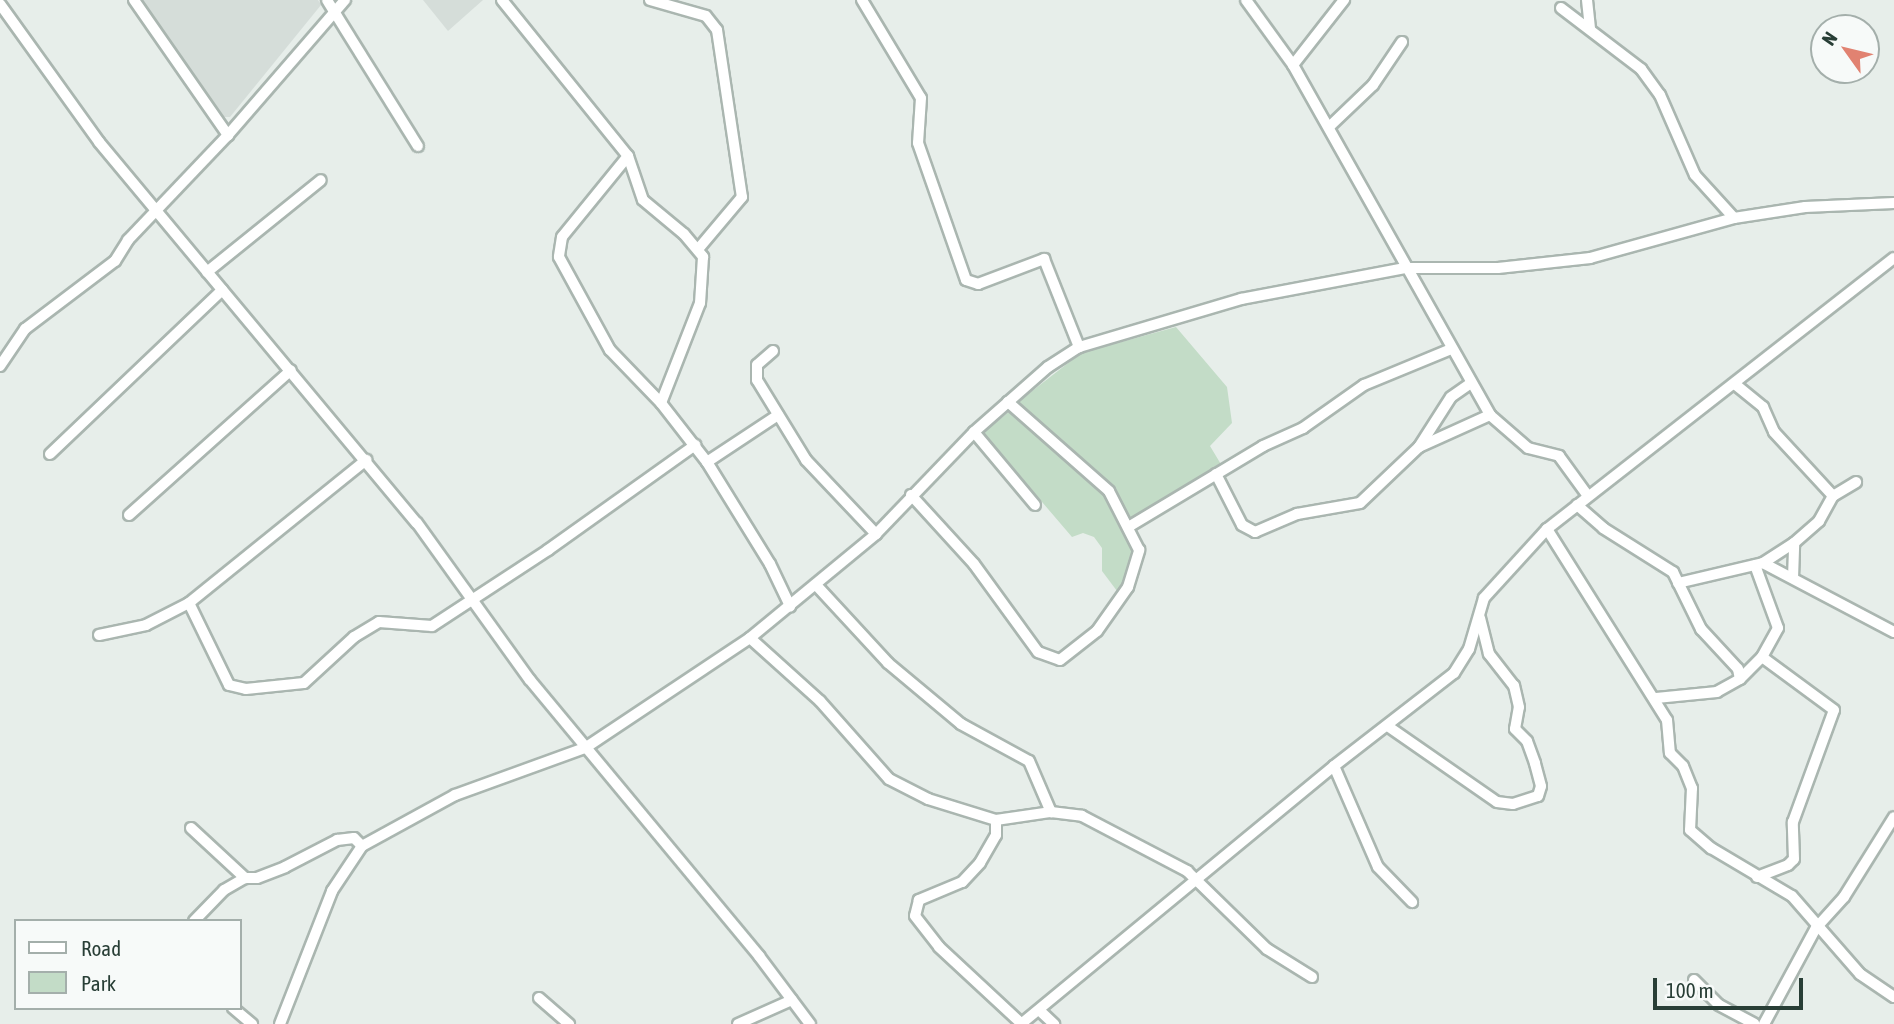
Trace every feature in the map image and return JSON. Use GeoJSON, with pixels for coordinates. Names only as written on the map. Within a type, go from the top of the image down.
{"type":"FeatureCollection","features":[{"type":"Feature","properties":{"kind":"street"},"geometry":{"type":"LineString","coordinates":[[134,0],[228,135]]}},
{"type":"Feature","properties":{"kind":"street"},"geometry":{"type":"LineString","coordinates":[[327,0],[418,146]]}},
{"type":"Feature","properties":{"kind":"street"},"geometry":{"type":"LineString","coordinates":[[0,366],[25,329],[104,271],[156,209],[228,135],[345,0]]}},
{"type":"Feature","properties":{"kind":"street"},"geometry":{"type":"LineString","coordinates":[[502,0],[628,156],[643,201],[699,248],[705,268],[700,303],[661,403]]}},
{"type":"Feature","properties":{"kind":"street"},"geometry":{"type":"LineString","coordinates":[[650,0],[706,16],[717,30],[743,197],[699,248]]}},
{"type":"Feature","properties":{"kind":"street"},"geometry":{"type":"LineString","coordinates":[[862,0],[921,98],[918,144],[966,280],[978,284],[1044,259],[1079,347]]}},
{"type":"Feature","properties":{"kind":"street"},"geometry":{"type":"LineString","coordinates":[[1246,0],[1293,65],[1405,268],[1435,311],[1451,349],[1490,415],[1528,448],[1559,456],[1588,496]]}},
{"type":"Feature","properties":{"kind":"street"},"geometry":{"type":"LineString","coordinates":[[1293,65],[1344,0]]}},
{"type":"Feature","properties":{"kind":"street"},"geometry":{"type":"LineString","coordinates":[[1587,0],[1590,29]]}},
{"type":"Feature","properties":{"kind":"street"},"geometry":{"type":"LineString","coordinates":[[0,4],[99,142],[366,460],[585,748],[810,1024]]}},
{"type":"Feature","properties":{"kind":"street"},"geometry":{"type":"LineString","coordinates":[[1561,8],[1641,69],[1660,95],[1695,175],[1734,218]]}},
{"type":"Feature","properties":{"kind":"street"},"geometry":{"type":"LineString","coordinates":[[1329,127],[1373,85],[1402,42]]}},
{"type":"Feature","properties":{"kind":"street"},"geometry":{"type":"LineString","coordinates":[[628,156],[562,237],[559,257],[610,350],[661,403],[707,462],[770,564],[790,606]]}},
{"type":"Feature","properties":{"kind":"street"},"geometry":{"type":"LineString","coordinates":[[207,272],[321,180]]}},
{"type":"Feature","properties":{"kind":"street"},"geometry":{"type":"LineString","coordinates":[[280,1024],[332,891],[362,846],[455,795],[585,748],[750,638],[817,586],[876,534],[974,432],[1079,347],[1241,299],[1405,268],[1498,268],[1590,258],[1734,218],[1805,207],[1894,203]]}},
{"type":"Feature","properties":{"kind":"street"},"geometry":{"type":"LineString","coordinates":[[996,820],[996,835],[976,869],[962,882],[925,895],[914,906],[915,916],[939,947],[1022,1024],[1334,766],[1389,727],[1454,673],[1469,649],[1484,598],[1508,567],[1547,529],[1736,385],[1894,258]]}},
{"type":"Feature","properties":{"kind":"street"},"geometry":{"type":"LineString","coordinates":[[50,454],[222,290]]}},
{"type":"Feature","properties":{"kind":"street"},"geometry":{"type":"LineString","coordinates":[[1130,526],[1216,474],[1303,428],[1364,385],[1451,349]]}},
{"type":"Feature","properties":{"kind":"street"},"geometry":{"type":"LineString","coordinates":[[772,351],[757,365],[755,373],[778,415],[806,460],[876,534]]}},
{"type":"Feature","properties":{"kind":"street"},"geometry":{"type":"LineString","coordinates":[[129,515],[292,370]]}},
{"type":"Feature","properties":{"kind":"street"},"geometry":{"type":"LineString","coordinates":[[1216,474],[1242,525],[1255,532],[1297,514],[1360,503],[1419,447],[1451,397],[1471,383]]}},
{"type":"Feature","properties":{"kind":"street"},"geometry":{"type":"LineString","coordinates":[[1736,385],[1763,407],[1774,432],[1833,496]]}},
{"type":"Feature","properties":{"kind":"street"},"geometry":{"type":"LineString","coordinates":[[911,495],[974,564],[1038,652],[1048,659],[1060,660],[1097,631],[1128,587],[1139,550],[1130,526],[1109,491],[1008,402]]}},
{"type":"Feature","properties":{"kind":"street"},"geometry":{"type":"LineString","coordinates":[[707,462],[778,415]]}},
{"type":"Feature","properties":{"kind":"street"},"geometry":{"type":"LineString","coordinates":[[1419,447],[1490,415]]}},
{"type":"Feature","properties":{"kind":"street"},"geometry":{"type":"LineString","coordinates":[[974,432],[1035,505]]}},
{"type":"Feature","properties":{"kind":"street"},"geometry":{"type":"LineString","coordinates":[[189,603],[223,678],[236,689],[304,683],[365,628],[379,622],[432,626],[532,562],[695,445]]}},
{"type":"Feature","properties":{"kind":"street"},"geometry":{"type":"LineString","coordinates":[[99,635],[146,625],[189,603],[366,460]]}},
{"type":"Feature","properties":{"kind":"street"},"geometry":{"type":"LineString","coordinates":[[1678,583],[1759,564],[1794,543],[1819,521],[1833,496],[1856,482]]}},
{"type":"Feature","properties":{"kind":"street"},"geometry":{"type":"LineString","coordinates":[[1577,505],[1603,528],[1666,566],[1678,583],[1701,629],[1738,669],[1740,680]]}},
{"type":"Feature","properties":{"kind":"street"},"geometry":{"type":"LineString","coordinates":[[1547,529],[1656,698],[1667,720],[1670,752],[1683,766],[1692,788],[1690,830],[1756,877],[1792,896],[1816,928],[1873,985],[1894,997]]}},
{"type":"Feature","properties":{"kind":"street"},"geometry":{"type":"LineString","coordinates":[[1793,578],[1794,543]]}},
{"type":"Feature","properties":{"kind":"street"},"geometry":{"type":"LineString","coordinates":[[1759,564],[1793,578],[1894,632]]}},
{"type":"Feature","properties":{"kind":"street"},"geometry":{"type":"LineString","coordinates":[[1656,698],[1717,692],[1740,680],[1762,657],[1778,628],[1759,564]]}},
{"type":"Feature","properties":{"kind":"street"},"geometry":{"type":"LineString","coordinates":[[817,586],[888,663],[961,724],[1029,761],[1051,812]]}},
{"type":"Feature","properties":{"kind":"street"},"geometry":{"type":"LineString","coordinates":[[1389,727],[1497,802],[1513,804],[1538,796],[1541,786],[1535,763],[1527,741],[1515,729],[1519,707],[1514,686],[1489,654],[1479,615]]}},
{"type":"Feature","properties":{"kind":"street"},"geometry":{"type":"LineString","coordinates":[[750,638],[820,701],[888,779],[937,803],[996,820],[1051,812],[1082,816],[1198,880],[1267,949],[1312,977]]}},
{"type":"Feature","properties":{"kind":"street"},"geometry":{"type":"LineString","coordinates":[[1756,877],[1794,859],[1793,822],[1834,710],[1762,657]]}},
{"type":"Feature","properties":{"kind":"street"},"geometry":{"type":"LineString","coordinates":[[1334,766],[1378,867],[1412,902]]}},
{"type":"Feature","properties":{"kind":"street"},"geometry":{"type":"LineString","coordinates":[[1764,1024],[1816,928],[1844,897],[1894,817]]}},
{"type":"Feature","properties":{"kind":"street"},"geometry":{"type":"LineString","coordinates":[[191,828],[245,878]]}},
{"type":"Feature","properties":{"kind":"street"},"geometry":{"type":"LineString","coordinates":[[196,919],[224,890],[245,878],[267,874],[337,840],[354,838],[362,846]]}},
{"type":"Feature","properties":{"kind":"street"},"geometry":{"type":"LineString","coordinates":[[1694,980],[1727,1011],[1754,1024]]}},
{"type":"Feature","properties":{"kind":"street"},"geometry":{"type":"LineString","coordinates":[[539,998],[569,1024]]}},
{"type":"Feature","properties":{"kind":"street"},"geometry":{"type":"LineString","coordinates":[[738,1024],[792,1000]]}},
{"type":"Feature","properties":{"kind":"street"},"geometry":{"type":"LineString","coordinates":[[235,1010],[252,1024]]}},
{"type":"Feature","properties":{"kind":"street"},"geometry":{"type":"LineString","coordinates":[[1039,1010],[1054,1024]]}},
{"type":"Feature","properties":{"kind":"shaded area"},"geometry":{"type":"Polygon","coordinates":[[[142,0],[318,0],[321,5],[230,117],[223,117],[142,0]]]}},
{"type":"Feature","properties":{"kind":"shaded area"},"geometry":{"type":"Polygon","coordinates":[[[423,0],[483,0],[448,31],[423,0]]]}},
{"type":"Feature","properties":{"kind":"green space"},"geometry":{"type":"Polygon","coordinates":[[[1176,327],[1227,387],[1232,423],[1210,446],[1222,466],[1130,519],[1105,480],[1018,402],[1081,353],[1176,327]]]}},
{"type":"Feature","properties":{"kind":"green space"},"geometry":{"type":"Polygon","coordinates":[[[1010,411],[1103,493],[1132,549],[1131,568],[1117,591],[1102,571],[1102,548],[1094,537],[1083,533],[1072,537],[983,433],[1010,411]]]}}]}
